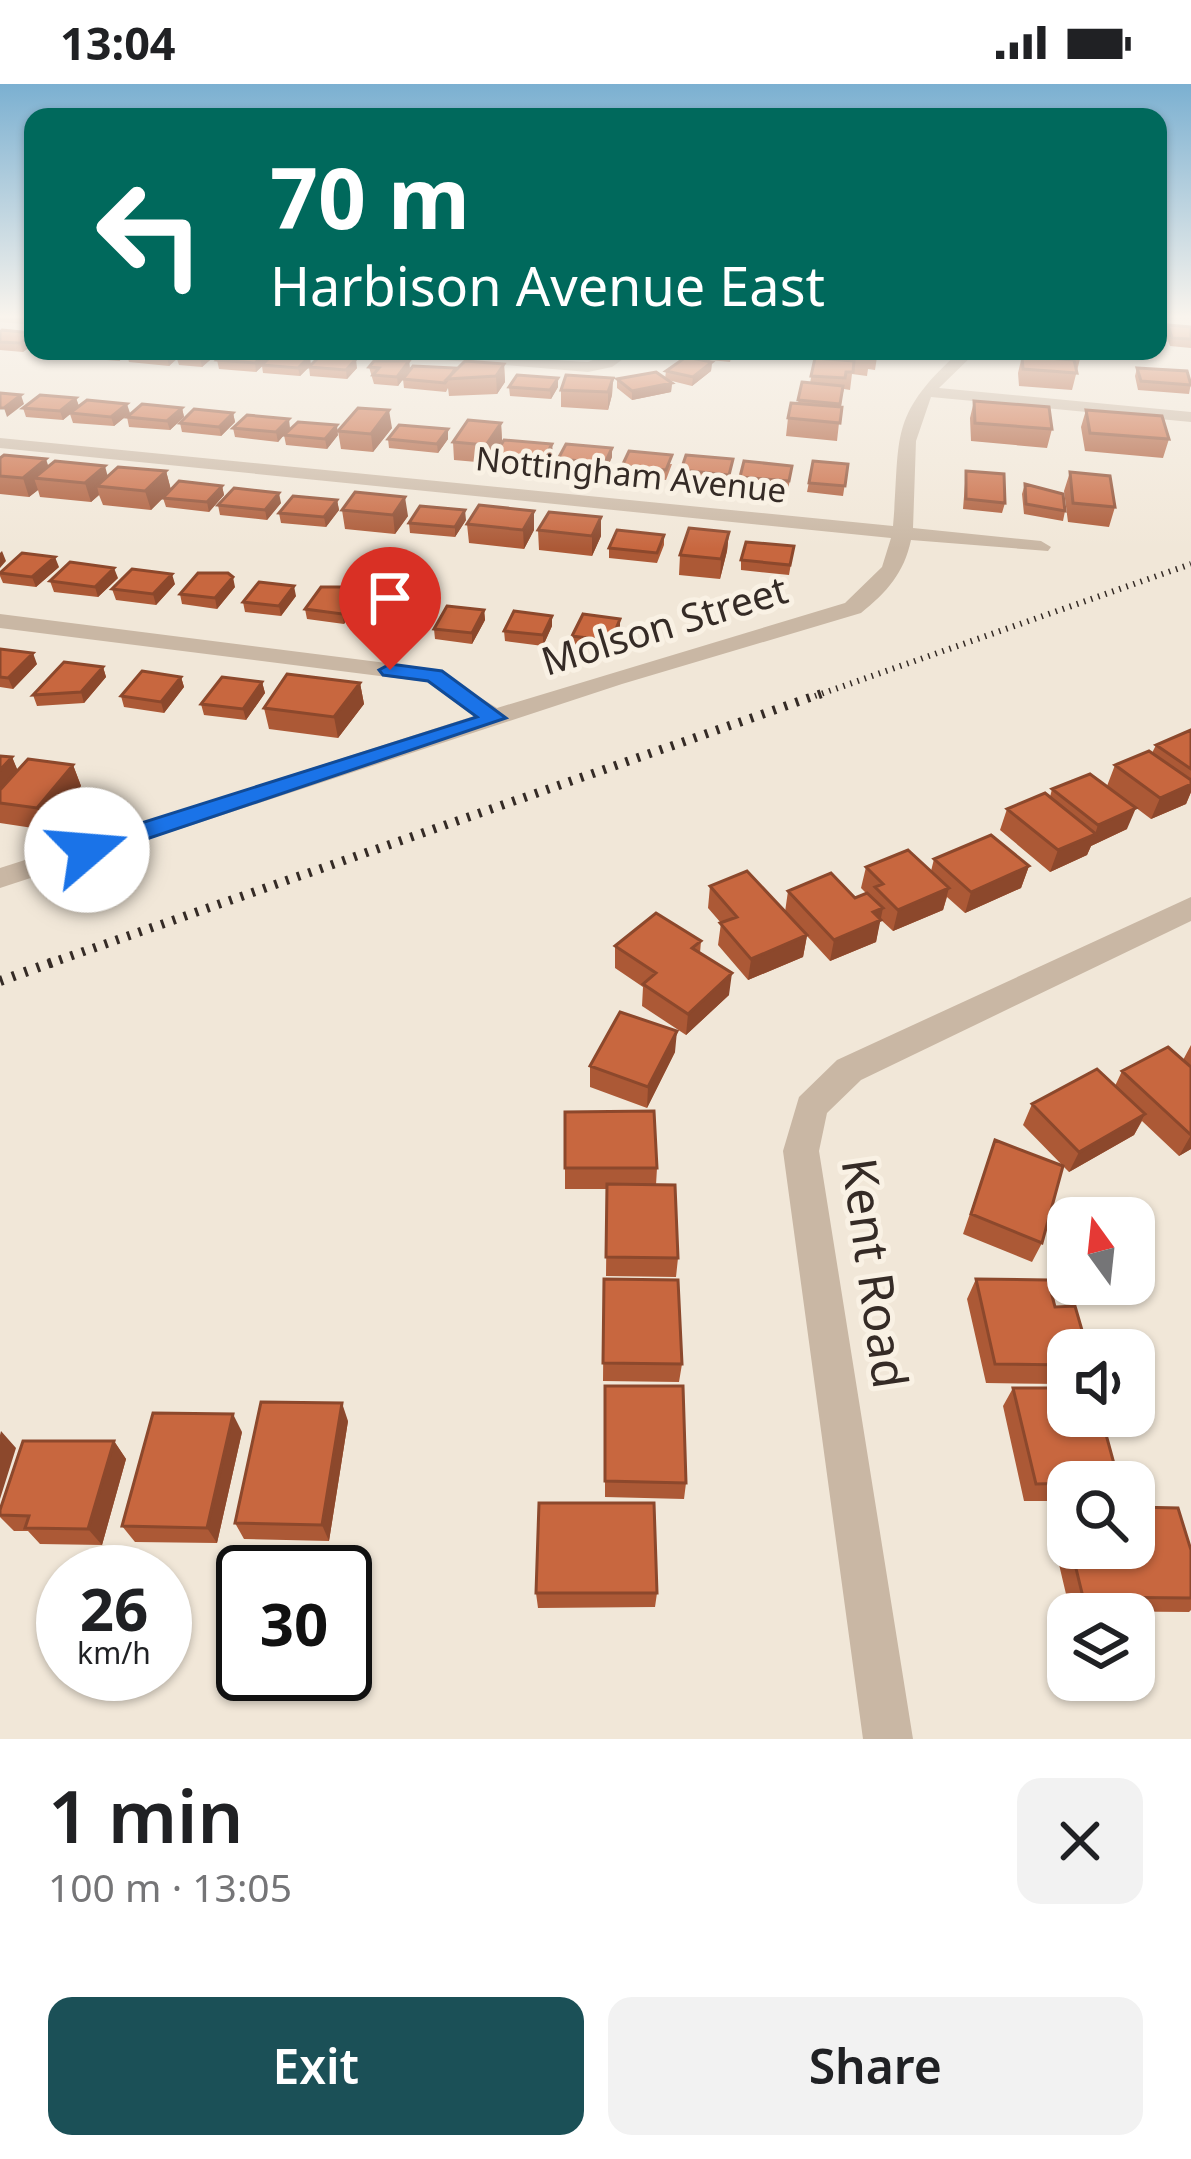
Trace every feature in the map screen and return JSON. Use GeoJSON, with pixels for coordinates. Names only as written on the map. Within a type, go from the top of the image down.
{"type":"FeatureCollection","features":[{"type":"Feature","properties":{"kind":"street","name":"Molson Street"},"geometry":{"type":"LineString","coordinates":[[0,878],[853,608],[876,593],[896,569],[912,419],[928,394]]}},
{"type":"Feature","properties":{"kind":"street"},"geometry":{"type":"LineString","coordinates":[[952,394],[1191,417]]}},
{"type":"Feature","properties":{"kind":"street","name":"Nottingham Avenue"},"geometry":{"type":"LineString","coordinates":[[0,443],[1041,548]]}},
{"type":"Feature","properties":{"kind":"street"},"geometry":{"type":"LineString","coordinates":[[0,621],[434,676],[494,718]]}},
{"type":"Feature","properties":{"kind":"street","name":"Kent Road"},"geometry":{"type":"LineString","coordinates":[[888,1739],[801,1151],[811,1107],[849,1070],[1191,908]]}},
{"type":"Feature","properties":{"kind":"building"},"geometry":{"type":"Polygon","coordinates":[[[0,394],[21,395],[4,408],[0,408],[0,394]]]}},
{"type":"Feature","properties":{"kind":"building"},"geometry":{"type":"Polygon","coordinates":[[[799,394],[842,394],[840,404],[798,400],[799,394]]]}},
{"type":"Feature","properties":{"kind":"building"},"geometry":{"type":"Polygon","coordinates":[[[40,395],[76,398],[60,411],[23,408],[40,395]]]}},
{"type":"Feature","properties":{"kind":"building"},"geometry":{"type":"Polygon","coordinates":[[[87,400],[127,404],[111,417],[70,413],[87,400]]]}},
{"type":"Feature","properties":{"kind":"building"},"geometry":{"type":"Polygon","coordinates":[[[974,401],[1049,407],[1052,429],[975,423],[974,401]]]}},
{"type":"Feature","properties":{"kind":"building"},"geometry":{"type":"Polygon","coordinates":[[[791,403],[842,407],[840,423],[788,418],[791,403]]]}},
{"type":"Feature","properties":{"kind":"building"},"geometry":{"type":"Polygon","coordinates":[[[142,404],[182,408],[167,421],[127,417],[142,404]]]}},
{"type":"Feature","properties":{"kind":"building"},"geometry":{"type":"Polygon","coordinates":[[[358,408],[389,410],[371,434],[338,431],[358,408]]]}},
{"type":"Feature","properties":{"kind":"building"},"geometry":{"type":"Polygon","coordinates":[[[194,409],[233,413],[219,427],[180,423],[194,409]]]}},
{"type":"Feature","properties":{"kind":"building"},"geometry":{"type":"Polygon","coordinates":[[[1086,410],[1162,416],[1169,439],[1090,433],[1086,410]]]}},
{"type":"Feature","properties":{"kind":"building"},"geometry":{"type":"Polygon","coordinates":[[[247,415],[289,419],[276,432],[233,428],[247,415]]]}},
{"type":"Feature","properties":{"kind":"building"},"geometry":{"type":"Polygon","coordinates":[[[468,420],[501,423],[486,445],[453,442],[468,420]]]}},
{"type":"Feature","properties":{"kind":"building"},"geometry":{"type":"Polygon","coordinates":[[[298,422],[337,425],[325,439],[284,435],[298,422]]]}},
{"type":"Feature","properties":{"kind":"building"},"geometry":{"type":"Polygon","coordinates":[[[399,425],[448,429],[437,444],[388,439],[399,425]]]}},
{"type":"Feature","properties":{"kind":"building"},"geometry":{"type":"Polygon","coordinates":[[[504,440],[552,444],[544,459],[495,455],[504,440]]]}},
{"type":"Feature","properties":{"kind":"building"},"geometry":{"type":"Polygon","coordinates":[[[566,444],[612,448],[605,463],[558,459],[566,444]]]}},
{"type":"Feature","properties":{"kind":"building"},"geometry":{"type":"Polygon","coordinates":[[[629,451],[672,455],[666,470],[622,466],[629,451]]]}},
{"type":"Feature","properties":{"kind":"building"},"geometry":{"type":"Polygon","coordinates":[[[4,455],[46,459],[23,478],[0,476],[4,455]]]}},
{"type":"Feature","properties":{"kind":"building"},"geometry":{"type":"Polygon","coordinates":[[[686,455],[733,459],[729,475],[681,470],[686,455]]]}},
{"type":"Feature","properties":{"kind":"building"},"geometry":{"type":"Polygon","coordinates":[[[55,461],[105,466],[85,483],[34,478],[55,461]]]}},
{"type":"Feature","properties":{"kind":"building"},"geometry":{"type":"Polygon","coordinates":[[[744,461],[792,466],[789,481],[740,477],[744,461]]]}},
{"type":"Feature","properties":{"kind":"building"},"geometry":{"type":"Polygon","coordinates":[[[813,461],[848,464],[845,486],[809,483],[813,461]]]}},
{"type":"Feature","properties":{"kind":"building"},"geometry":{"type":"Polygon","coordinates":[[[118,467],[166,471],[145,491],[97,486],[118,467]]]}},
{"type":"Feature","properties":{"kind":"building"},"geometry":{"type":"Polygon","coordinates":[[[966,471],[1004,474],[1005,503],[966,499],[966,471]]]}},
{"type":"Feature","properties":{"kind":"building"},"geometry":{"type":"Polygon","coordinates":[[[1070,472],[1110,476],[1115,507],[1073,503],[1070,472]]]}},
{"type":"Feature","properties":{"kind":"building"},"geometry":{"type":"Polygon","coordinates":[[[179,481],[222,486],[207,502],[163,498],[179,481]]]}},
{"type":"Feature","properties":{"kind":"building"},"geometry":{"type":"Polygon","coordinates":[[[1025,484],[1063,494],[1065,511],[1026,504],[1025,484]]]}},
{"type":"Feature","properties":{"kind":"building"},"geometry":{"type":"Polygon","coordinates":[[[234,488],[279,493],[265,510],[218,505],[234,488]]]}},
{"type":"Feature","properties":{"kind":"building"},"geometry":{"type":"Polygon","coordinates":[[[355,492],[405,497],[393,515],[342,510],[355,492]]]}},
{"type":"Feature","properties":{"kind":"building"},"geometry":{"type":"Polygon","coordinates":[[[293,496],[337,500],[324,517],[279,513],[293,496]]]}},
{"type":"Feature","properties":{"kind":"building"},"geometry":{"type":"Polygon","coordinates":[[[479,505],[534,511],[523,530],[467,524],[479,505]]]}},
{"type":"Feature","properties":{"kind":"building"},"geometry":{"type":"Polygon","coordinates":[[[420,506],[465,510],[455,527],[409,523],[420,506]]]}},
{"type":"Feature","properties":{"kind":"building"},"geometry":{"type":"Polygon","coordinates":[[[549,512],[601,517],[592,536],[538,530],[549,512]]]}},
{"type":"Feature","properties":{"kind":"building"},"geometry":{"type":"Polygon","coordinates":[[[689,528],[729,532],[721,559],[680,555],[689,528]]]}},
{"type":"Feature","properties":{"kind":"building"},"geometry":{"type":"Polygon","coordinates":[[[617,530],[664,535],[657,553],[609,548],[617,530]]]}},
{"type":"Feature","properties":{"kind":"building"},"geometry":{"type":"Polygon","coordinates":[[[746,542],[794,546],[790,565],[741,560],[746,542]]]}},
{"type":"Feature","properties":{"kind":"building"},"geometry":{"type":"Polygon","coordinates":[[[22,553],[55,557],[32,577],[0,573],[22,553]]]}},
{"type":"Feature","properties":{"kind":"building"},"geometry":{"type":"Polygon","coordinates":[[[70,562],[114,568],[95,587],[50,581],[70,562]]]}},
{"type":"Feature","properties":{"kind":"building"},"geometry":{"type":"Polygon","coordinates":[[[132,569],[172,574],[153,594],[112,589],[132,569]]]}},
{"type":"Feature","properties":{"kind":"building"},"geometry":{"type":"Polygon","coordinates":[[[198,573],[233,577],[215,598],[180,594],[198,573]]]}},
{"type":"Feature","properties":{"kind":"building"},"geometry":{"type":"Polygon","coordinates":[[[259,582],[294,586],[279,606],[243,602],[259,582]]]}},
{"type":"Feature","properties":{"kind":"building"},"geometry":{"type":"Polygon","coordinates":[[[321,587],[354,587],[357,591],[342,614],[305,609],[321,587]]]}},
{"type":"Feature","properties":{"kind":"building"},"geometry":{"type":"Polygon","coordinates":[[[383,599],[419,603],[405,625],[368,621],[383,599]]]}},
{"type":"Feature","properties":{"kind":"building"},"geometry":{"type":"Polygon","coordinates":[[[447,606],[484,610],[472,633],[434,629],[447,606]]]}},
{"type":"Feature","properties":{"kind":"building"},"geometry":{"type":"Polygon","coordinates":[[[514,611],[552,616],[543,635],[504,631],[514,611]]]}},
{"type":"Feature","properties":{"kind":"building"},"geometry":{"type":"Polygon","coordinates":[[[583,614],[620,619],[611,641],[572,636],[583,614]]]}},
{"type":"Feature","properties":{"kind":"building"},"geometry":{"type":"Polygon","coordinates":[[[0,649],[33,653],[8,678],[0,677],[0,649]]]}},
{"type":"Feature","properties":{"kind":"building"},"geometry":{"type":"Polygon","coordinates":[[[64,662],[103,667],[81,692],[33,695],[64,662]]]}},
{"type":"Feature","properties":{"kind":"building"},"geometry":{"type":"Polygon","coordinates":[[[142,671],[181,677],[161,702],[121,696],[142,671]]]}},
{"type":"Feature","properties":{"kind":"building"},"geometry":{"type":"Polygon","coordinates":[[[287,674],[360,683],[334,717],[264,708],[287,674]]]}},
{"type":"Feature","properties":{"kind":"building"},"geometry":{"type":"Polygon","coordinates":[[[222,677],[262,682],[243,709],[201,704],[222,677]]]}},
{"type":"Feature","properties":{"kind":"building"},"geometry":{"type":"Polygon","coordinates":[[[1191,730],[1191,769],[1156,745],[1191,730]]]}},
{"type":"Feature","properties":{"kind":"building"},"geometry":{"type":"Polygon","coordinates":[[[1149,751],[1191,784],[1160,798],[1115,765],[1149,751]]]}},
{"type":"Feature","properties":{"kind":"building"},"geometry":{"type":"Polygon","coordinates":[[[28,759],[73,765],[37,808],[0,803],[0,790],[28,759]]]}},
{"type":"Feature","properties":{"kind":"building"},"geometry":{"type":"Polygon","coordinates":[[[1090,774],[1136,808],[1098,825],[1052,789],[1090,774]]]}},
{"type":"Feature","properties":{"kind":"building"},"geometry":{"type":"Polygon","coordinates":[[[1045,793],[1096,834],[1058,850],[1007,809],[1045,793]]]}},
{"type":"Feature","properties":{"kind":"building"},"geometry":{"type":"Polygon","coordinates":[[[991,835],[1029,866],[971,892],[934,859],[991,835]]]}},
{"type":"Feature","properties":{"kind":"building"},"geometry":{"type":"Polygon","coordinates":[[[908,850],[949,888],[898,910],[875,887],[883,884],[866,867],[908,850]]]}},
{"type":"Feature","properties":{"kind":"building"},"geometry":{"type":"Polygon","coordinates":[[[747,871],[807,935],[751,959],[720,923],[737,917],[710,886],[747,871]]]}},
{"type":"Feature","properties":{"kind":"building"},"geometry":{"type":"Polygon","coordinates":[[[831,873],[855,898],[867,893],[883,908],[873,912],[881,920],[834,940],[788,891],[831,873]]]}},
{"type":"Feature","properties":{"kind":"building"},"geometry":{"type":"Polygon","coordinates":[[[656,913],[701,941],[692,948],[732,973],[688,1014],[643,984],[656,973],[615,946],[656,913]]]}},
{"type":"Feature","properties":{"kind":"building"},"geometry":{"type":"Polygon","coordinates":[[[620,1012],[677,1031],[648,1087],[590,1066],[620,1012]]]}},
{"type":"Feature","properties":{"kind":"building"},"geometry":{"type":"Polygon","coordinates":[[[1168,1047],[1191,1067],[1191,1135],[1122,1071],[1168,1047]]]}},
{"type":"Feature","properties":{"kind":"building"},"geometry":{"type":"Polygon","coordinates":[[[1097,1069],[1145,1114],[1079,1152],[1032,1104],[1097,1069]]]}},
{"type":"Feature","properties":{"kind":"building"},"geometry":{"type":"Polygon","coordinates":[[[654,1111],[657,1168],[565,1168],[565,1112],[654,1111]]]}},
{"type":"Feature","properties":{"kind":"building"},"geometry":{"type":"Polygon","coordinates":[[[995,1140],[1063,1166],[1055,1197],[1047,1197],[1042,1243],[971,1214],[995,1140]]]}},
{"type":"Feature","properties":{"kind":"building"},"geometry":{"type":"Polygon","coordinates":[[[607,1184],[675,1185],[678,1258],[606,1257],[607,1184]]]}},
{"type":"Feature","properties":{"kind":"building"},"geometry":{"type":"Polygon","coordinates":[[[604,1279],[678,1280],[682,1364],[603,1363],[604,1279]]]}},
{"type":"Feature","properties":{"kind":"building"},"geometry":{"type":"Polygon","coordinates":[[[976,1279],[1047,1280],[1047,1305],[1075,1306],[1082,1329],[1047,1329],[1047,1365],[995,1364],[976,1279]]]}},
{"type":"Feature","properties":{"kind":"building"},"geometry":{"type":"Polygon","coordinates":[[[605,1386],[683,1386],[686,1483],[605,1481],[605,1386]]]}},
{"type":"Feature","properties":{"kind":"building"},"geometry":{"type":"Polygon","coordinates":[[[1013,1388],[1047,1388],[1047,1437],[1107,1437],[1113,1461],[1047,1461],[1047,1484],[1036,1484],[1013,1388]]]}},
{"type":"Feature","properties":{"kind":"building"},"geometry":{"type":"Polygon","coordinates":[[[261,1402],[342,1403],[322,1525],[235,1523],[261,1402]]]}},
{"type":"Feature","properties":{"kind":"building"},"geometry":{"type":"Polygon","coordinates":[[[153,1413],[233,1414],[207,1528],[122,1526],[153,1413]]]}},
{"type":"Feature","properties":{"kind":"building"},"geometry":{"type":"Polygon","coordinates":[[[23,1441],[114,1441],[88,1529],[25,1528],[29,1516],[0,1515],[23,1441]]]}},
{"type":"Feature","properties":{"kind":"building"},"geometry":{"type":"Polygon","coordinates":[[[539,1503],[654,1503],[657,1593],[536,1593],[539,1503]]]}},
{"type":"Feature","properties":{"kind":"building"},"geometry":{"type":"Polygon","coordinates":[[[1155,1507],[1178,1508],[1191,1550],[1191,1598],[1082,1593],[1076,1569],[1155,1569],[1155,1507]]]}},
{"type":"Feature","properties":{"kind":"railway"},"geometry":{"type":"LineString","coordinates":[[815,696],[1191,564]]}},
{"type":"Feature","properties":{"kind":"railway"},"geometry":{"type":"LineString","coordinates":[[48,964],[823,693]]}},
{"type":"Feature","properties":{"kind":"railway"},"geometry":{"type":"LineString","coordinates":[[0,981],[56,961]]}},
{"type":"Feature","properties":{"kind":"route"},"geometry":{"type":"LineString","coordinates":[[87,850],[494,718],[434,676],[390,670]]}}]}
